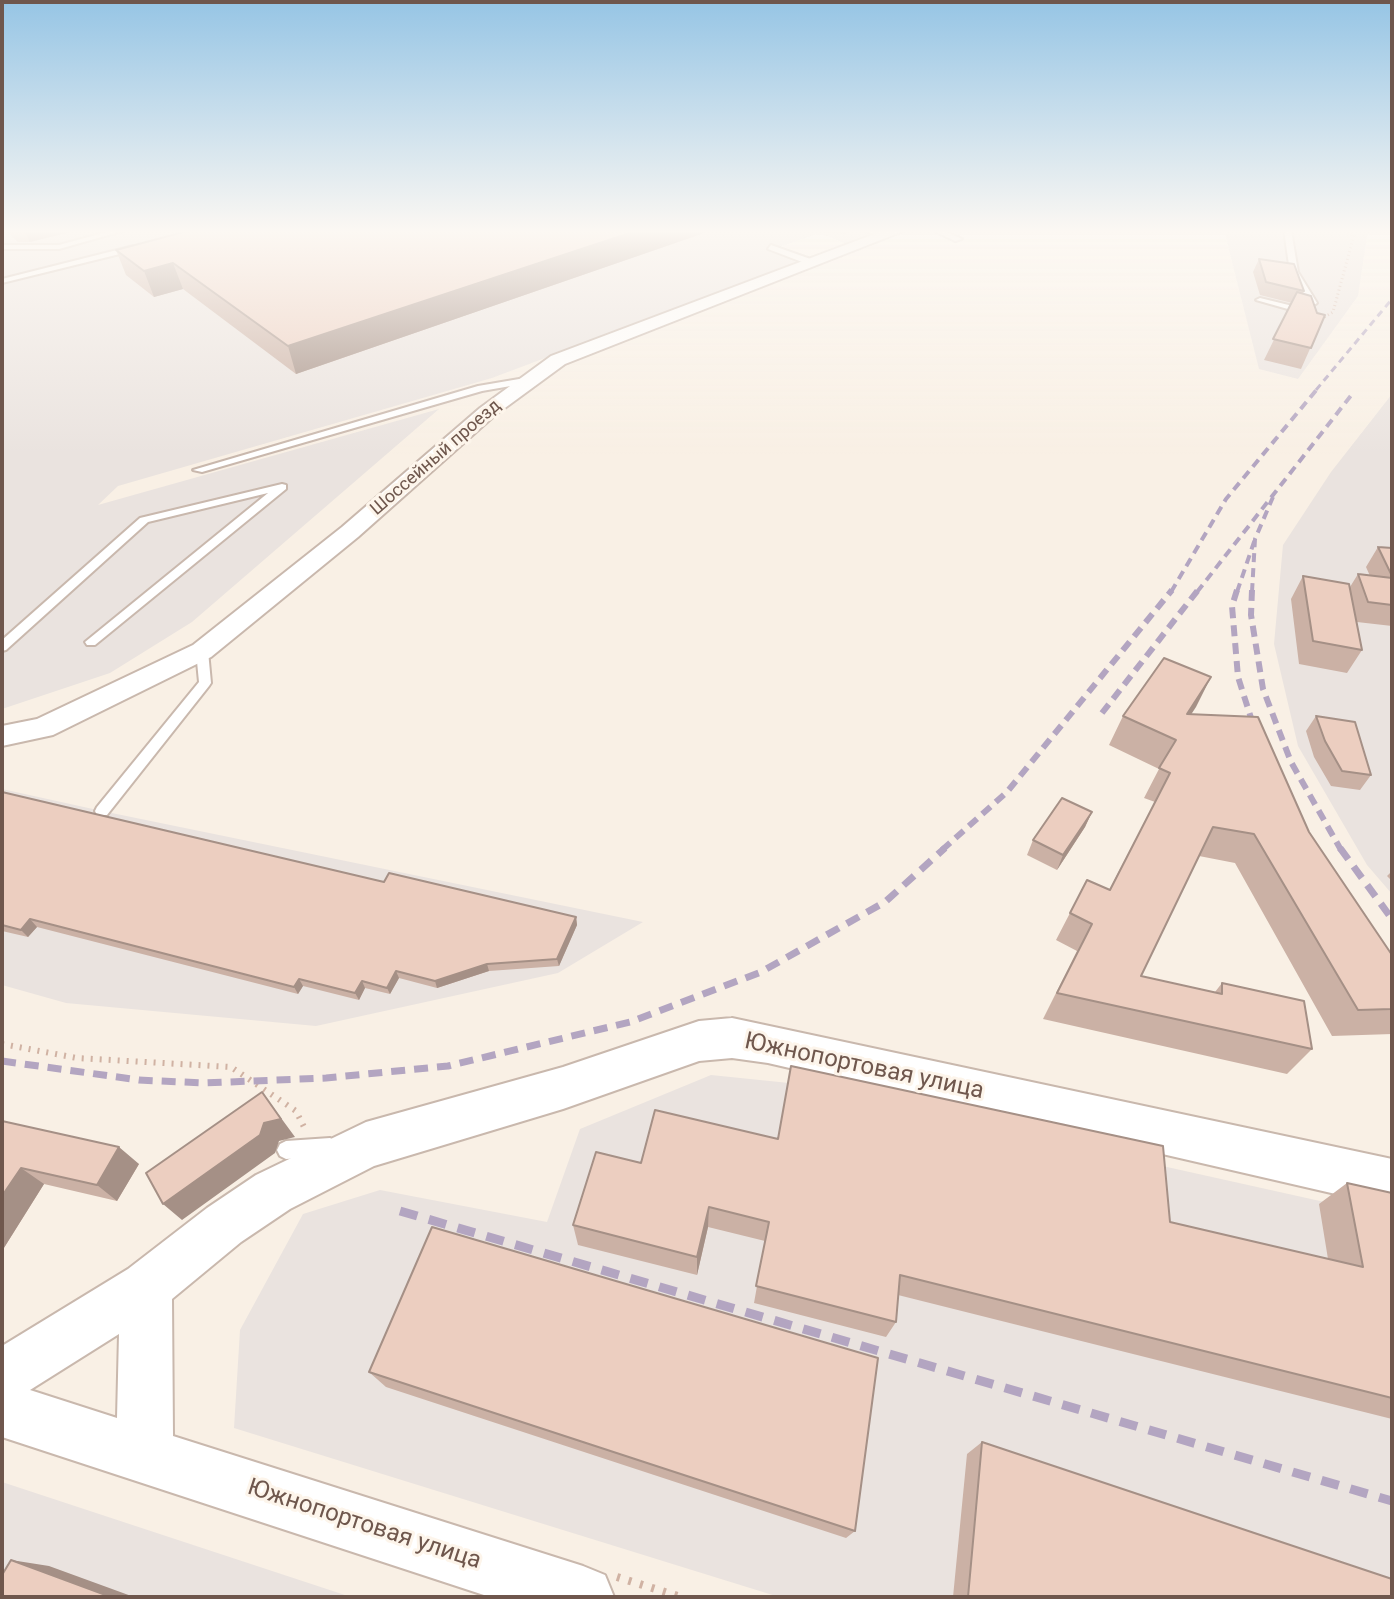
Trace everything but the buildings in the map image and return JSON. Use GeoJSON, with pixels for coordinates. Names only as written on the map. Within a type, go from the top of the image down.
{"type":"FeatureCollection","features":[{"type":"Feature","properties":{"kind":"street","name":"Шоссейный проезд"},"geometry":{"type":"LineString","coordinates":[[2,736],[43,728],[202,651],[350,532],[525,381],[558,360],[704,305]]}},
{"type":"Feature","properties":{"kind":"street","name":"Южнопортовая улица"},"geometry":{"type":"LineString","coordinates":[[2,1377],[146,1287],[224,1225],[273,1192],[366,1145],[563,1088],[699,1041],[732,1038],[768,1043],[1392,1183]]}},
{"type":"Feature","properties":{"kind":"street"},"geometry":{"type":"LineString","coordinates":[[145,1453],[146,1287]]}},
{"type":"Feature","properties":{"kind":"street","name":"Южнопортовая улица"},"geometry":{"type":"LineString","coordinates":[[2,1409],[583,1597]]}},
{"type":"Feature","properties":{"kind":"lane"},"geometry":{"type":"LineString","coordinates":[[1278,305],[1302,311]]}},
{"type":"Feature","properties":{"kind":"lane"},"geometry":{"type":"LineString","coordinates":[[1298,322],[1302,311],[1311,305]]}},
{"type":"Feature","properties":{"kind":"lane"},"geometry":{"type":"LineString","coordinates":[[198,470],[481,388],[525,381]]}},
{"type":"Feature","properties":{"kind":"lane"},"geometry":{"type":"LineString","coordinates":[[2,647],[144,520],[282,487],[91,642]]}},
{"type":"Feature","properties":{"kind":"lane"},"geometry":{"type":"LineString","coordinates":[[102,811],[205,683],[202,651]]}},
{"type":"Feature","properties":{"kind":"lane"},"geometry":{"type":"LineString","coordinates":[[293,1150],[366,1145]]}},
{"type":"Feature","properties":{"kind":"path"},"geometry":{"type":"LineString","coordinates":[[1298,322],[1312,325],[1333,312],[1335,305]]}},
{"type":"Feature","properties":{"kind":"path"},"geometry":{"type":"LineString","coordinates":[[2,1044],[77,1058],[231,1067],[296,1111],[304,1127],[293,1150]]}},
{"type":"Feature","properties":{"kind":"shaded area"},"geometry":{"type":"Polygon","coordinates":[[[2,305],[687,305],[492,378],[118,486],[98,505],[439,409],[192,622],[110,673],[2,709],[2,305]]]}},
{"type":"Feature","properties":{"kind":"shaded area"},"geometry":{"type":"Polygon","coordinates":[[[1243,305],[1352,305],[1298,379],[1259,369],[1243,305]]]}},
{"type":"Feature","properties":{"kind":"shaded area"},"geometry":{"type":"Polygon","coordinates":[[[1392,394],[1392,894],[1367,865],[1298,746],[1274,644],[1283,545],[1331,472],[1392,394]]]}},
{"type":"Feature","properties":{"kind":"shaded area"},"geometry":{"type":"Polygon","coordinates":[[[2,789],[643,922],[558,973],[316,1026],[66,1003],[2,985],[2,789]]]}},
{"type":"Feature","properties":{"kind":"shaded area"},"geometry":{"type":"Polygon","coordinates":[[[711,1075],[789,1083],[1392,1217],[1392,1597],[779,1597],[234,1428],[240,1330],[303,1214],[380,1190],[547,1222],[580,1129],[711,1075]]]}},
{"type":"Feature","properties":{"kind":"shaded area"},"geometry":{"type":"Polygon","coordinates":[[[2,1482],[351,1597],[2,1597],[2,1482]]]}},
{"type":"Feature","properties":{"kind":"railway"},"geometry":{"type":"LineString","coordinates":[[1316,390],[1387,305]]}},
{"type":"Feature","properties":{"kind":"railway"},"geometry":{"type":"LineString","coordinates":[[1171,592],[1226,499],[1318,388]]}},
{"type":"Feature","properties":{"kind":"railway"},"geometry":{"type":"LineString","coordinates":[[1197,592],[1353,393]]}},
{"type":"Feature","properties":{"kind":"railway"},"geometry":{"type":"LineString","coordinates":[[1255,539],[1273,497]]}},
{"type":"Feature","properties":{"kind":"railway"},"geometry":{"type":"LineString","coordinates":[[1237,592],[1255,539]]}},
{"type":"Feature","properties":{"kind":"railway"},"geometry":{"type":"LineString","coordinates":[[1252,592],[1255,539]]}},
{"type":"Feature","properties":{"kind":"railway"},"geometry":{"type":"LineString","coordinates":[[942,850],[1007,792],[1172,590]]}},
{"type":"Feature","properties":{"kind":"railway"},"geometry":{"type":"LineString","coordinates":[[1102,713],[1198,590]]}},
{"type":"Feature","properties":{"kind":"railway"},"geometry":{"type":"LineString","coordinates":[[1237,590],[1232,606],[1238,677],[1258,740]]}},
{"type":"Feature","properties":{"kind":"railway"},"geometry":{"type":"LineString","coordinates":[[1252,590],[1251,615],[1263,689],[1291,762],[1341,850]]}},
{"type":"Feature","properties":{"kind":"railway"},"geometry":{"type":"LineString","coordinates":[[2,1061],[139,1080],[204,1083],[326,1078],[448,1066],[630,1022],[761,972],[885,902],[945,848]]}},
{"type":"Feature","properties":{"kind":"railway"},"geometry":{"type":"LineString","coordinates":[[1340,848],[1392,919]]}},
{"type":"Feature","properties":{"kind":"railway"},"geometry":{"type":"LineString","coordinates":[[400,1211],[1392,1501]]}}]}
